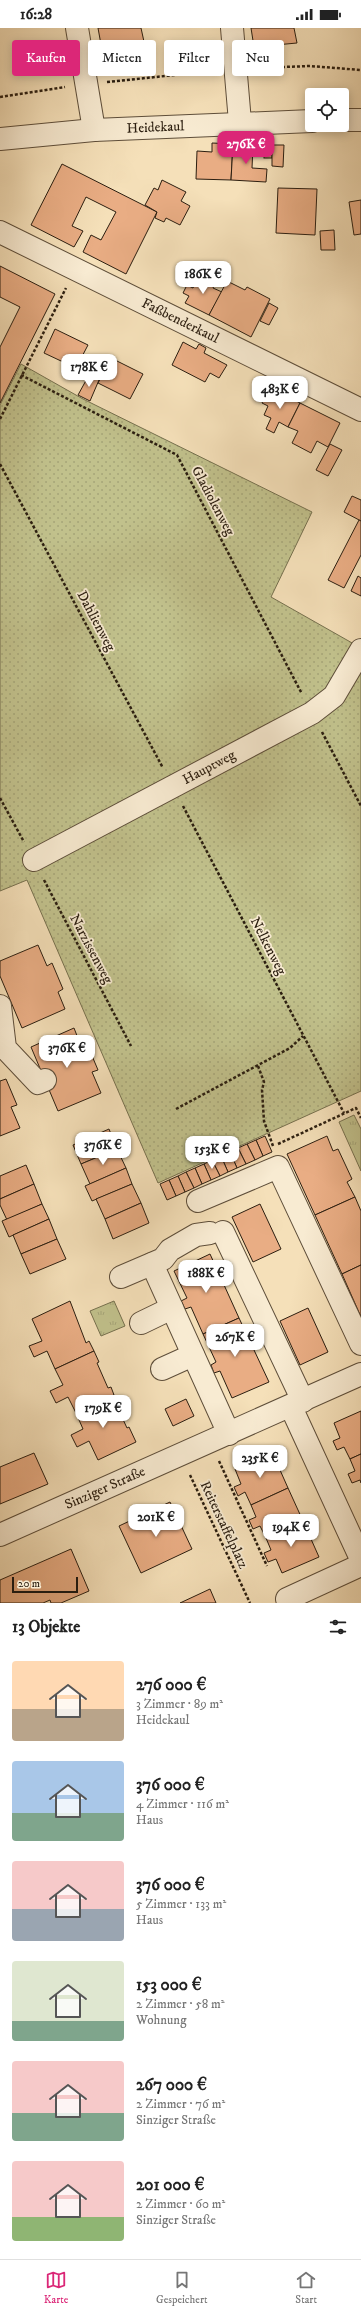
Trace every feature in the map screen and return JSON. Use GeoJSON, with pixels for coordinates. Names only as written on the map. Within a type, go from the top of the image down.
{"type":"FeatureCollection","features":[{"type":"Feature","properties":{"kind":"street"},"geometry":{"type":"LineString","coordinates":[[77,28],[94,130]]}},
{"type":"Feature","properties":{"kind":"street"},"geometry":{"type":"LineString","coordinates":[[232,28],[233,40]]}},
{"type":"Feature","properties":{"kind":"street"},"geometry":{"type":"LineString","coordinates":[[237,76],[240,122]]}},
{"type":"Feature","properties":{"kind":"street"},"geometry":{"type":"LineString","coordinates":[[349,120],[361,120]]}},
{"type":"Feature","properties":{"kind":"street","name":"Heidekaul"},"geometry":{"type":"LineString","coordinates":[[0,138],[94,130],[240,122],[305,121]]}},
{"type":"Feature","properties":{"kind":"street","name":"Faßbenderkaul"},"geometry":{"type":"LineString","coordinates":[[0,232],[361,410]]}},
{"type":"Feature","properties":{"kind":"street","name":"Hauptweg"},"geometry":{"type":"LineString","coordinates":[[34,860],[312,713],[334,696],[361,650]]}},
{"type":"Feature","properties":{"kind":"street"},"geometry":{"type":"LineString","coordinates":[[2,999],[3,1049],[38,1083],[45,1080]]}},
{"type":"Feature","properties":{"kind":"street"},"geometry":{"type":"LineString","coordinates":[[198,1201],[278,1167],[361,1344]]}},
{"type":"Feature","properties":{"kind":"street"},"geometry":{"type":"LineString","coordinates":[[121,1277],[162,1259],[170,1250],[196,1235],[217,1232],[297,1404],[361,1559]]}},
{"type":"Feature","properties":{"kind":"street"},"geometry":{"type":"LineString","coordinates":[[152,1264],[193,1356],[219,1438]]}},
{"type":"Feature","properties":{"kind":"street"},"geometry":{"type":"LineString","coordinates":[[140,1322],[172,1308]]}},
{"type":"Feature","properties":{"kind":"street"},"geometry":{"type":"LineString","coordinates":[[162,1369],[193,1356]]}},
{"type":"Feature","properties":{"kind":"street","name":"Sinziger Straße"},"geometry":{"type":"LineString","coordinates":[[0,1535],[297,1404],[361,1374]]}},
{"type":"Feature","properties":{"kind":"street"},"geometry":{"type":"LineString","coordinates":[[287,1599],[361,1565]]}},
{"type":"Feature","properties":{"kind":"path"},"geometry":{"type":"LineString","coordinates":[[284,67],[310,66],[361,70]]}},
{"type":"Feature","properties":{"kind":"path"},"geometry":{"type":"LineString","coordinates":[[0,96],[86,84],[232,69]]}},
{"type":"Feature","properties":{"kind":"path"},"geometry":{"type":"LineString","coordinates":[[0,419],[75,270]]}},
{"type":"Feature","properties":{"kind":"path","name":"Gladiolenweg"},"geometry":{"type":"LineString","coordinates":[[21,375],[177,455],[361,806]]}},
{"type":"Feature","properties":{"kind":"path","name":"Dahlienweg"},"geometry":{"type":"LineString","coordinates":[[0,464],[174,787]]}},
{"type":"Feature","properties":{"kind":"path","name":"Nelkenweg"},"geometry":{"type":"LineString","coordinates":[[174,787],[344,1113]]}},
{"type":"Feature","properties":{"kind":"path","name":"Narzissenweg"},"geometry":{"type":"LineString","coordinates":[[0,798],[34,860],[130,1046]]}},
{"type":"Feature","properties":{"kind":"path"},"geometry":{"type":"LineString","coordinates":[[176,1108],[290,1048],[303,1036]]}},
{"type":"Feature","properties":{"kind":"path"},"geometry":{"type":"LineString","coordinates":[[258,1066],[264,1082],[262,1090],[264,1122],[273,1146],[356,1108],[361,1118]]}},
{"type":"Feature","properties":{"kind":"path"},"geometry":{"type":"LineString","coordinates":[[219,1438],[267,1566]]}},
{"type":"Feature","properties":{"kind":"path","name":"Reiterstaffelplatz"},"geometry":{"type":"LineString","coordinates":[[181,1455],[250,1603]]}},
{"type":"Feature","properties":{"kind":"green space"},"geometry":{"type":"Polygon","coordinates":[[[21,364],[83,399],[312,512],[271,597],[361,648],[361,1091],[158,1183],[27,880],[0,891],[0,405],[21,364]]]}},
{"type":"Feature","properties":{"kind":"green space"},"geometry":{"type":"Polygon","coordinates":[[[354,1115],[361,1129],[361,1171],[339,1122],[354,1115]]]}},
{"type":"Feature","properties":{"kind":"green space"},"geometry":{"type":"Polygon","coordinates":[[[114,1301],[125,1326],[101,1336],[90,1311],[114,1301]]]}},
{"type":"Feature","properties":{"kind":"building"},"geometry":{"type":"Polygon","coordinates":[[[98,28],[141,28],[144,40],[100,40],[98,28]]]}},
{"type":"Feature","properties":{"kind":"building"},"geometry":{"type":"Polygon","coordinates":[[[251,28],[294,28],[297,43],[284,44],[284,40],[253,40],[251,28]]]}},
{"type":"Feature","properties":{"kind":"building"},"geometry":{"type":"Polygon","coordinates":[[[212,143],[233,144],[231,180],[196,179],[197,151],[212,152],[212,143]]]}},
{"type":"Feature","properties":{"kind":"building"},"geometry":{"type":"Polygon","coordinates":[[[233,144],[253,145],[252,168],[267,169],[266,182],[231,180],[233,144]]]}},
{"type":"Feature","properties":{"kind":"building"},"geometry":{"type":"Polygon","coordinates":[[[264,145],[272,145],[272,158],[264,158],[264,145]]]}},
{"type":"Feature","properties":{"kind":"building"},"geometry":{"type":"Polygon","coordinates":[[[272,145],[284,145],[283,167],[272,166],[272,145]]]}},
{"type":"Feature","properties":{"kind":"building"},"geometry":{"type":"Polygon","coordinates":[[[62,164],[157,212],[126,274],[83,252],[91,235],[101,240],[116,212],[86,197],[72,226],[83,231],[74,247],[31,225],[62,164]]]}},
{"type":"Feature","properties":{"kind":"building"},"geometry":{"type":"Polygon","coordinates":[[[162,180],[186,192],[181,201],[190,206],[180,225],[166,218],[164,222],[155,218],[157,212],[145,205],[154,188],[158,190],[162,180]]]}},
{"type":"Feature","properties":{"kind":"building"},"geometry":{"type":"Polygon","coordinates":[[[278,188],[317,189],[315,235],[276,233],[278,188]]]}},
{"type":"Feature","properties":{"kind":"building"},"geometry":{"type":"Polygon","coordinates":[[[361,200],[361,234],[354,235],[349,202],[361,200]]]}},
{"type":"Feature","properties":{"kind":"building"},"geometry":{"type":"Polygon","coordinates":[[[334,230],[335,250],[321,250],[320,231],[334,230]]]}},
{"type":"Feature","properties":{"kind":"building"},"geometry":{"type":"Polygon","coordinates":[[[0,266],[55,294],[0,403],[0,347],[20,307],[0,297],[0,266]]]}},
{"type":"Feature","properties":{"kind":"building"},"geometry":{"type":"Polygon","coordinates":[[[211,273],[218,276],[213,288],[222,292],[209,315],[185,303],[189,296],[183,293],[187,285],[193,288],[197,280],[205,284],[211,273]]]}},
{"type":"Feature","properties":{"kind":"building"},"geometry":{"type":"Polygon","coordinates":[[[227,281],[245,290],[247,287],[270,299],[251,337],[209,315],[227,281]]]}},
{"type":"Feature","properties":{"kind":"building"},"geometry":{"type":"Polygon","coordinates":[[[269,303],[278,308],[269,325],[260,321],[269,303]]]}},
{"type":"Feature","properties":{"kind":"building"},"geometry":{"type":"Polygon","coordinates":[[[55,329],[88,345],[76,368],[44,353],[55,329]]]}},
{"type":"Feature","properties":{"kind":"building"},"geometry":{"type":"Polygon","coordinates":[[[183,342],[196,349],[199,344],[206,348],[204,353],[227,365],[219,378],[210,373],[205,382],[172,365],[183,342]]]}},
{"type":"Feature","properties":{"kind":"building"},"geometry":{"type":"Polygon","coordinates":[[[111,358],[143,374],[130,399],[98,383],[111,358]]]}},
{"type":"Feature","properties":{"kind":"building"},"geometry":{"type":"Polygon","coordinates":[[[89,375],[99,380],[90,401],[78,395],[89,375]]]}},
{"type":"Feature","properties":{"kind":"building"},"geometry":{"type":"Polygon","coordinates":[[[276,390],[300,403],[288,427],[279,422],[274,433],[266,429],[271,418],[264,415],[268,406],[262,403],[266,395],[272,398],[276,390]]]}},
{"type":"Feature","properties":{"kind":"building"},"geometry":{"type":"Polygon","coordinates":[[[300,403],[340,423],[328,447],[317,441],[311,453],[292,443],[298,431],[288,427],[300,403]]]}},
{"type":"Feature","properties":{"kind":"building"},"geometry":{"type":"Polygon","coordinates":[[[330,444],[342,450],[328,476],[316,470],[330,444]]]}},
{"type":"Feature","properties":{"kind":"building"},"geometry":{"type":"Polygon","coordinates":[[[352,496],[361,500],[361,521],[344,512],[352,496]]]}},
{"type":"Feature","properties":{"kind":"building"},"geometry":{"type":"Polygon","coordinates":[[[359,520],[361,521],[361,555],[344,588],[328,580],[359,520]]]}},
{"type":"Feature","properties":{"kind":"building"},"geometry":{"type":"Polygon","coordinates":[[[358,576],[361,578],[361,596],[351,591],[358,576]]]}},
{"type":"Feature","properties":{"kind":"building"},"geometry":{"type":"Polygon","coordinates":[[[38,945],[47,966],[52,963],[63,989],[58,992],[65,1009],[22,1028],[0,976],[0,961],[38,945]]]}},
{"type":"Feature","properties":{"kind":"building"},"geometry":{"type":"Polygon","coordinates":[[[74,1028],[81,1046],[87,1044],[98,1070],[92,1072],[101,1093],[58,1111],[31,1047],[74,1028]]]}},
{"type":"Feature","properties":{"kind":"building"},"geometry":{"type":"Polygon","coordinates":[[[6,1079],[17,1105],[11,1107],[20,1128],[0,1136],[0,1081],[6,1079]]]}},
{"type":"Feature","properties":{"kind":"building"},"geometry":{"type":"Polygon","coordinates":[[[109,1129],[117,1149],[81,1164],[73,1145],[109,1129]]]}},
{"type":"Feature","properties":{"kind":"building"},"geometry":{"type":"Polygon","coordinates":[[[265,1136],[272,1152],[263,1156],[256,1140],[265,1136]]]}},
{"type":"Feature","properties":{"kind":"building"},"geometry":{"type":"Polygon","coordinates":[[[327,1136],[333,1151],[338,1149],[352,1179],[347,1182],[355,1197],[315,1215],[287,1154],[327,1136]]]}},
{"type":"Feature","properties":{"kind":"building"},"geometry":{"type":"Polygon","coordinates":[[[256,1140],[263,1156],[255,1160],[247,1144],[256,1140]]]}},
{"type":"Feature","properties":{"kind":"building"},"geometry":{"type":"Polygon","coordinates":[[[247,1144],[255,1160],[246,1164],[238,1148],[247,1144]]]}},
{"type":"Feature","properties":{"kind":"building"},"geometry":{"type":"Polygon","coordinates":[[[238,1148],[246,1164],[237,1168],[230,1152],[238,1148]]]}},
{"type":"Feature","properties":{"kind":"building"},"geometry":{"type":"Polygon","coordinates":[[[117,1149],[126,1168],[90,1184],[81,1164],[117,1149]]]}},
{"type":"Feature","properties":{"kind":"building"},"geometry":{"type":"Polygon","coordinates":[[[230,1152],[237,1168],[228,1172],[221,1156],[230,1152]]]}},
{"type":"Feature","properties":{"kind":"building"},"geometry":{"type":"Polygon","coordinates":[[[221,1156],[228,1172],[220,1176],[212,1160],[221,1156]]]}},
{"type":"Feature","properties":{"kind":"building"},"geometry":{"type":"Polygon","coordinates":[[[212,1160],[220,1176],[211,1180],[204,1164],[212,1160]]]}},
{"type":"Feature","properties":{"kind":"building"},"geometry":{"type":"Polygon","coordinates":[[[204,1164],[211,1180],[202,1184],[195,1168],[204,1164]]]}},
{"type":"Feature","properties":{"kind":"building"},"geometry":{"type":"Polygon","coordinates":[[[26,1165],[34,1184],[0,1199],[0,1176],[26,1165]]]}},
{"type":"Feature","properties":{"kind":"building"},"geometry":{"type":"Polygon","coordinates":[[[126,1168],[132,1184],[92,1201],[85,1186],[126,1168]]]}},
{"type":"Feature","properties":{"kind":"building"},"geometry":{"type":"Polygon","coordinates":[[[195,1168],[202,1184],[194,1188],[186,1172],[195,1168]]]}},
{"type":"Feature","properties":{"kind":"building"},"geometry":{"type":"Polygon","coordinates":[[[186,1172],[194,1188],[185,1192],[178,1176],[186,1172]]]}},
{"type":"Feature","properties":{"kind":"building"},"geometry":{"type":"Polygon","coordinates":[[[178,1176],[185,1192],[176,1196],[169,1180],[178,1176]]]}},
{"type":"Feature","properties":{"kind":"building"},"geometry":{"type":"Polygon","coordinates":[[[169,1180],[176,1196],[167,1200],[160,1184],[169,1180]]]}},
{"type":"Feature","properties":{"kind":"building"},"geometry":{"type":"Polygon","coordinates":[[[34,1184],[42,1204],[7,1220],[0,1205],[0,1199],[34,1184]]]}},
{"type":"Feature","properties":{"kind":"building"},"geometry":{"type":"Polygon","coordinates":[[[132,1184],[141,1203],[105,1219],[96,1199],[132,1184]]]}},
{"type":"Feature","properties":{"kind":"building"},"geometry":{"type":"Polygon","coordinates":[[[355,1197],[361,1211],[361,1265],[342,1274],[315,1215],[355,1197]]]}},
{"type":"Feature","properties":{"kind":"building"},"geometry":{"type":"Polygon","coordinates":[[[141,1203],[149,1223],[113,1239],[105,1219],[141,1203]]]}},
{"type":"Feature","properties":{"kind":"building"},"geometry":{"type":"Polygon","coordinates":[[[42,1204],[49,1219],[9,1237],[2,1221],[42,1204]]]}},
{"type":"Feature","properties":{"kind":"building"},"geometry":{"type":"Polygon","coordinates":[[[260,1204],[281,1249],[253,1262],[232,1217],[260,1204]]]}},
{"type":"Feature","properties":{"kind":"building"},"geometry":{"type":"Polygon","coordinates":[[[49,1219],[57,1239],[21,1254],[13,1235],[49,1219]]]}},
{"type":"Feature","properties":{"kind":"building"},"geometry":{"type":"Polygon","coordinates":[[[57,1239],[66,1259],[30,1274],[21,1254],[57,1239]]]}},
{"type":"Feature","properties":{"kind":"building"},"geometry":{"type":"Polygon","coordinates":[[[210,1254],[239,1318],[203,1334],[191,1307],[185,1309],[181,1301],[187,1298],[174,1271],[210,1254]]]}},
{"type":"Feature","properties":{"kind":"building"},"geometry":{"type":"Polygon","coordinates":[[[361,1265],[361,1317],[342,1274],[361,1265]]]}},
{"type":"Feature","properties":{"kind":"building"},"geometry":{"type":"Polygon","coordinates":[[[70,1301],[86,1343],[89,1341],[94,1351],[55,1369],[47,1351],[34,1357],[29,1346],[42,1341],[32,1319],[70,1301]]]}},
{"type":"Feature","properties":{"kind":"building"},"geometry":{"type":"Polygon","coordinates":[[[308,1308],[328,1352],[300,1365],[280,1321],[308,1308]]]}},
{"type":"Feature","properties":{"kind":"building"},"geometry":{"type":"Polygon","coordinates":[[[239,1318],[269,1382],[232,1398],[220,1371],[214,1373],[211,1365],[216,1362],[203,1334],[239,1318]]]}},
{"type":"Feature","properties":{"kind":"building"},"geometry":{"type":"Polygon","coordinates":[[[94,1351],[99,1362],[97,1363],[108,1388],[111,1387],[114,1395],[76,1413],[68,1397],[56,1403],[50,1391],[63,1385],[55,1369],[94,1351]]]}},
{"type":"Feature","properties":{"kind":"building"},"geometry":{"type":"Polygon","coordinates":[[[114,1395],[113,1398],[127,1428],[129,1427],[136,1442],[98,1460],[89,1441],[77,1447],[71,1435],[83,1429],[76,1413],[114,1395]]]}},
{"type":"Feature","properties":{"kind":"building"},"geometry":{"type":"Polygon","coordinates":[[[186,1399],[194,1416],[173,1426],[165,1409],[186,1399]]]}},
{"type":"Feature","properties":{"kind":"building"},"geometry":{"type":"Polygon","coordinates":[[[361,1411],[361,1454],[350,1459],[344,1447],[337,1450],[333,1441],[340,1438],[334,1423],[361,1411]]]}},
{"type":"Feature","properties":{"kind":"building"},"geometry":{"type":"Polygon","coordinates":[[[272,1452],[288,1488],[251,1505],[245,1492],[238,1496],[234,1487],[241,1484],[235,1469],[272,1452]]]}},
{"type":"Feature","properties":{"kind":"building"},"geometry":{"type":"Polygon","coordinates":[[[34,1453],[48,1484],[0,1504],[0,1467],[34,1453]]]}},
{"type":"Feature","properties":{"kind":"building"},"geometry":{"type":"Polygon","coordinates":[[[361,1454],[361,1483],[360,1480],[352,1483],[348,1474],[355,1471],[350,1459],[361,1454]]]}},
{"type":"Feature","properties":{"kind":"building"},"geometry":{"type":"Polygon","coordinates":[[[288,1488],[303,1521],[266,1538],[260,1526],[253,1529],[249,1520],[256,1517],[251,1505],[288,1488]]]}},
{"type":"Feature","properties":{"kind":"building"},"geometry":{"type":"Polygon","coordinates":[[[170,1502],[192,1549],[141,1573],[119,1526],[170,1502]]]}},
{"type":"Feature","properties":{"kind":"building"},"geometry":{"type":"Polygon","coordinates":[[[303,1521],[319,1557],[282,1573],[276,1559],[268,1562],[264,1553],[271,1550],[266,1538],[303,1521]]]}},
{"type":"Feature","properties":{"kind":"building"},"geometry":{"type":"Polygon","coordinates":[[[71,1549],[89,1591],[61,1603],[51,1603],[50,1600],[43,1603],[0,1603],[0,1580],[71,1549]]]}},
{"type":"Feature","properties":{"kind":"building"},"geometry":{"type":"Polygon","coordinates":[[[210,1589],[216,1603],[180,1603],[210,1589]]]}}]}
